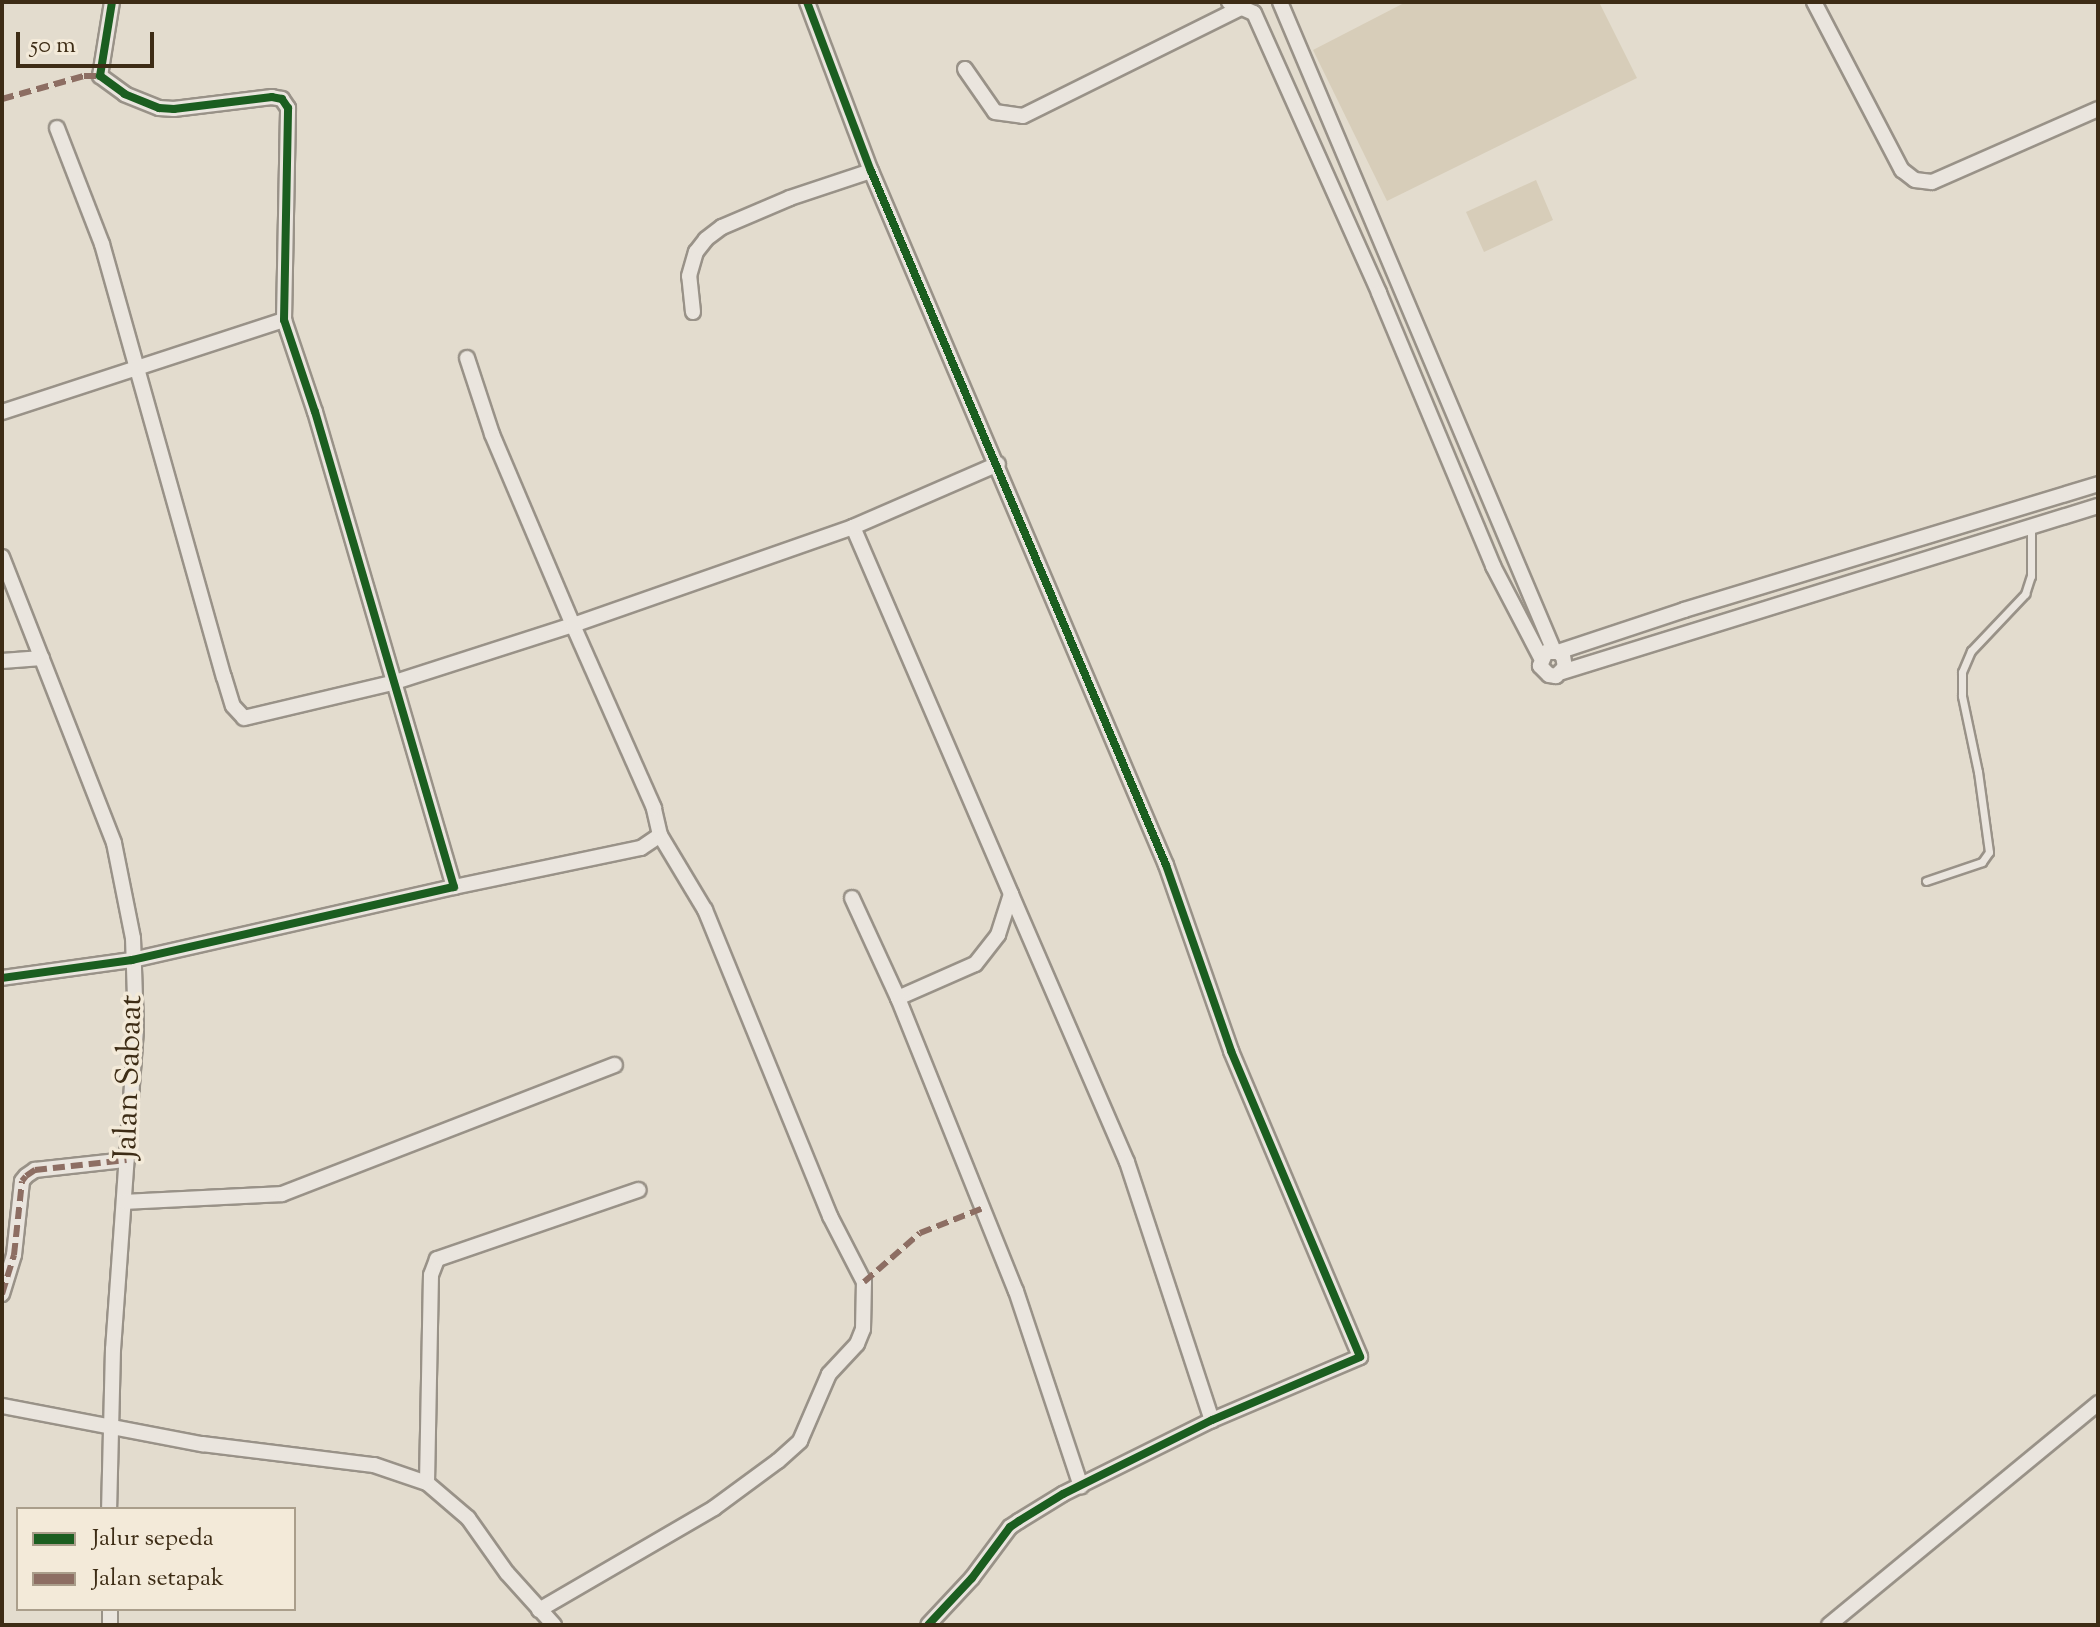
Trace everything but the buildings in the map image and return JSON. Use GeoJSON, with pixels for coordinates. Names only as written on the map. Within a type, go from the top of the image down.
{"type":"FeatureCollection","features":[{"type":"Feature","properties":{"kind":"street"},"geometry":{"type":"LineString","coordinates":[[112,2],[100,76],[125,94],[159,108],[174,109],[272,97],[282,99],[288,108],[284,320],[319,424],[392,683],[454,887]]}},
{"type":"Feature","properties":{"kind":"street"},"geometry":{"type":"LineString","coordinates":[[807,2],[871,171],[1166,865],[1231,1051],[1360,1357],[1212,1420],[1081,1486],[1010,1527],[972,1578],[928,1625]]}},
{"type":"Feature","properties":{"kind":"street"},"geometry":{"type":"LineString","coordinates":[[1280,2],[1551,653],[1544,672],[1549,675],[1562,672],[2098,506]]}},
{"type":"Feature","properties":{"kind":"street"},"geometry":{"type":"LineString","coordinates":[[1814,2],[1902,170],[1915,180],[1932,182],[2098,109]]}},
{"type":"Feature","properties":{"kind":"street"},"geometry":{"type":"LineString","coordinates":[[965,69],[995,112],[1023,116],[1236,5],[1254,13],[1379,293],[1493,566],[1551,653],[1565,661],[1562,672]]}},
{"type":"Feature","properties":{"kind":"street"},"geometry":{"type":"LineString","coordinates":[[57,128],[102,244],[135,370],[238,715],[250,718],[392,683],[573,625],[853,527],[998,464]]}},
{"type":"Feature","properties":{"kind":"street"},"geometry":{"type":"LineString","coordinates":[[693,312],[689,276],[696,252],[706,239],[722,227],[790,198],[871,171]]}},
{"type":"Feature","properties":{"kind":"street"},"geometry":{"type":"LineString","coordinates":[[2,412],[284,320]]}},
{"type":"Feature","properties":{"kind":"street"},"geometry":{"type":"LineString","coordinates":[[467,358],[492,434],[654,808],[660,835],[705,910],[830,1216],[864,1282],[865,1319],[857,1344],[823,1385],[800,1441],[714,1508],[539,1610]]}},
{"type":"Feature","properties":{"kind":"street"},"geometry":{"type":"LineString","coordinates":[[1551,653],[2098,484]]}},
{"type":"Feature","properties":{"kind":"street"},"geometry":{"type":"LineString","coordinates":[[853,527],[1127,1162],[1212,1420]]}},
{"type":"Feature","properties":{"kind":"street"},"geometry":{"type":"LineString","coordinates":[[1926,538],[1930,560]]}},
{"type":"Feature","properties":{"kind":"street","name":"Jalan Sabaat"},"geometry":{"type":"LineString","coordinates":[[2,557],[114,843],[133,938],[136,1029],[110,1427],[109,1507]]}},
{"type":"Feature","properties":{"kind":"street"},"geometry":{"type":"LineString","coordinates":[[2,661],[42,658]]}},
{"type":"Feature","properties":{"kind":"street"},"geometry":{"type":"LineString","coordinates":[[2,978],[132,960],[641,848],[660,835]]}},
{"type":"Feature","properties":{"kind":"street"},"geometry":{"type":"LineString","coordinates":[[898,998],[975,964],[998,935],[1011,894]]}},
{"type":"Feature","properties":{"kind":"street"},"geometry":{"type":"LineString","coordinates":[[852,898],[898,998],[1016,1291],[1081,1486]]}},
{"type":"Feature","properties":{"kind":"street"},"geometry":{"type":"LineString","coordinates":[[125,1202],[282,1194],[615,1065]]}},
{"type":"Feature","properties":{"kind":"street"},"geometry":{"type":"LineString","coordinates":[[2,1294],[14,1255],[22,1181],[26,1176],[35,1170],[126,1160]]}},
{"type":"Feature","properties":{"kind":"street"},"geometry":{"type":"LineString","coordinates":[[427,1483],[431,1275],[437,1259],[639,1190]]}},
{"type":"Feature","properties":{"kind":"street"},"geometry":{"type":"LineString","coordinates":[[1829,1625],[2098,1403]]}},
{"type":"Feature","properties":{"kind":"street"},"geometry":{"type":"LineString","coordinates":[[2,1406],[202,1444],[374,1465],[427,1483],[453,1501],[507,1573],[554,1625]]}},
{"type":"Feature","properties":{"kind":"lane"},"geometry":{"type":"LineString","coordinates":[[1926,881],[1982,862],[1989,852],[1978,772],[1962,696],[1962,672],[1971,651],[2025,594],[2031,576],[2031,528]]}},
{"type":"Feature","properties":{"kind":"shaded area"},"geometry":{"type":"Polygon","coordinates":[[[1406,2],[1599,2],[1637,78],[1387,201],[1313,50],[1406,2]]]}},
{"type":"Feature","properties":{"kind":"shaded area"},"geometry":{"type":"Polygon","coordinates":[[[1536,180],[1553,220],[1484,252],[1466,212],[1536,180]]]}},
{"type":"Feature","properties":{"kind":"marked path"},"geometry":{"type":"LineString","coordinates":[[2,99],[84,76],[100,76]]}},
{"type":"Feature","properties":{"kind":"marked path"},"geometry":{"type":"LineString","coordinates":[[2,1294],[14,1255],[22,1181],[26,1176],[35,1170],[126,1160]]}},
{"type":"Feature","properties":{"kind":"marked path"},"geometry":{"type":"LineString","coordinates":[[864,1282],[920,1233],[981,1209]]}},
{"type":"Feature","properties":{"kind":"cycle path"},"geometry":{"type":"LineString","coordinates":[[2,978],[132,960],[454,887],[315,412],[284,320],[288,108],[282,99],[272,97],[174,109],[159,108],[125,94],[100,76],[112,2]]}},
{"type":"Feature","properties":{"kind":"cycle path"},"geometry":{"type":"LineString","coordinates":[[807,2],[871,171],[1166,865],[1231,1051],[1360,1357],[1212,1420],[1063,1494],[1019,1521],[1010,1527],[972,1578],[928,1625]]}}]}
